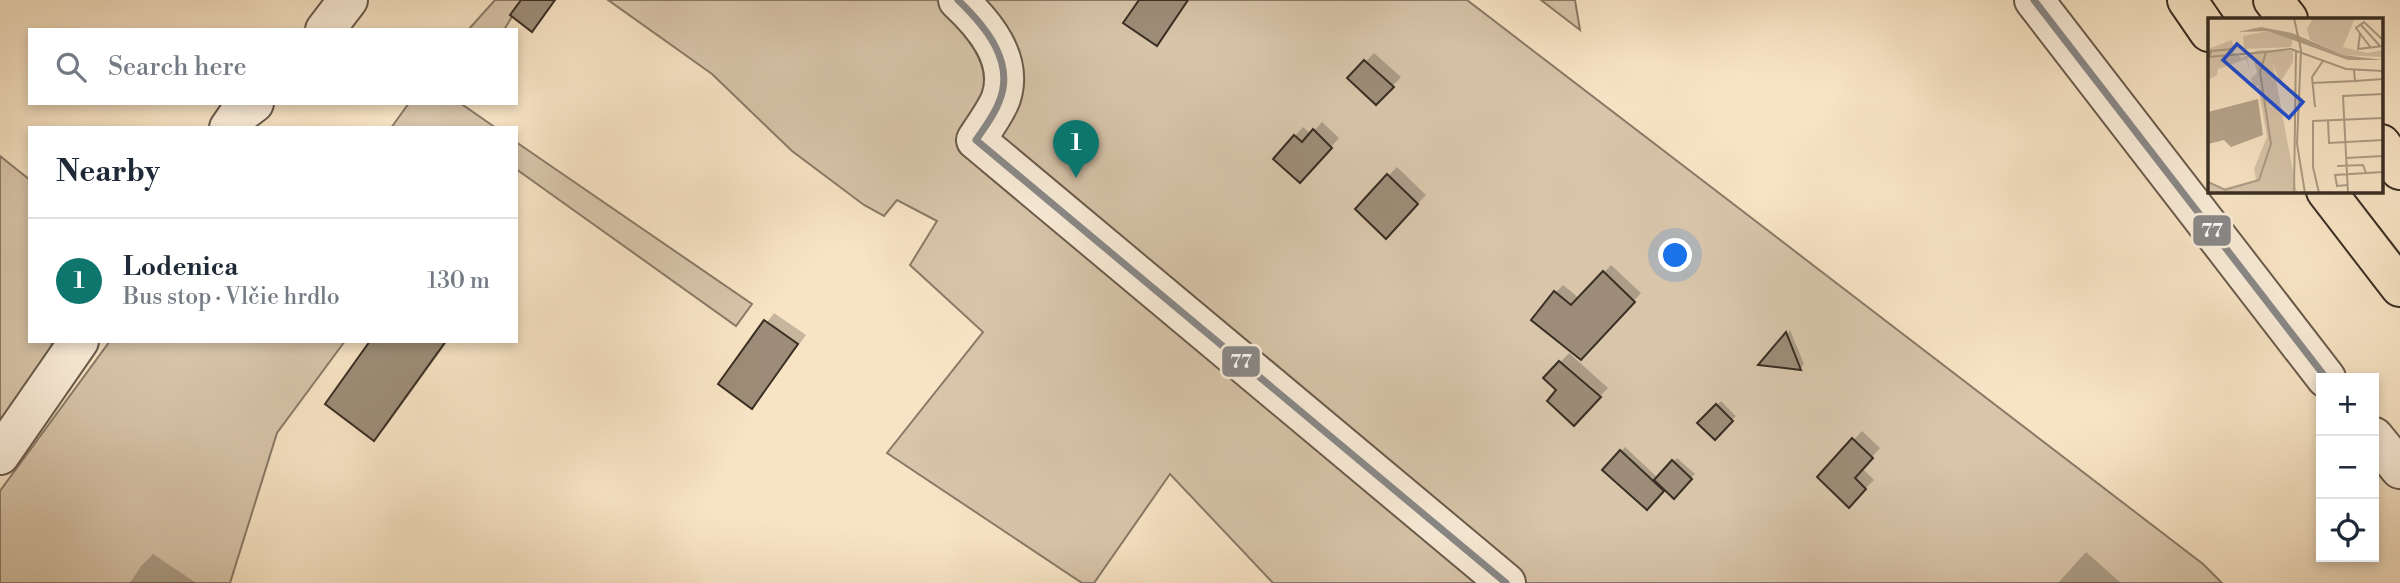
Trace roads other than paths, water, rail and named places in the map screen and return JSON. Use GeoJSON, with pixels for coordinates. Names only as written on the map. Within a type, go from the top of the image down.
{"type":"FeatureCollection","features":[{"type":"Feature","properties":{"kind":"highway"},"geometry":{"type":"LineString","coordinates":[[2187,0],[2208,31]]}},
{"type":"Feature","properties":{"kind":"highway"},"geometry":{"type":"LineString","coordinates":[[2273,0],[2287,18]]}},
{"type":"Feature","properties":{"kind":"highway"},"geometry":{"type":"LineString","coordinates":[[2382,145],[2400,170]]}},
{"type":"Feature","properties":{"kind":"highway"},"geometry":{"type":"LineString","coordinates":[[2327,192],[2400,287]]}},
{"type":"Feature","properties":{"kind":"street"},"geometry":{"type":"LineString","coordinates":[[327,28],[348,0]]}},
{"type":"Feature","properties":{"kind":"street"},"geometry":{"type":"LineString","coordinates":[[958,0],[975,16],[997,46],[1004,78],[1000,99],[976,140],[1506,583]]}},
{"type":"Feature","properties":{"kind":"street"},"geometry":{"type":"LineString","coordinates":[[2034,0],[2322,373]]}},
{"type":"Feature","properties":{"kind":"street"},"geometry":{"type":"LineString","coordinates":[[230,126],[238,115],[251,105]]}},
{"type":"Feature","properties":{"kind":"street"},"geometry":{"type":"LineString","coordinates":[[0,455],[78,343]]}},
{"type":"Feature","properties":{"kind":"place","name":"Lodenica"},"geometry":{"type":"Point","coordinates":[1076,178]}}]}
